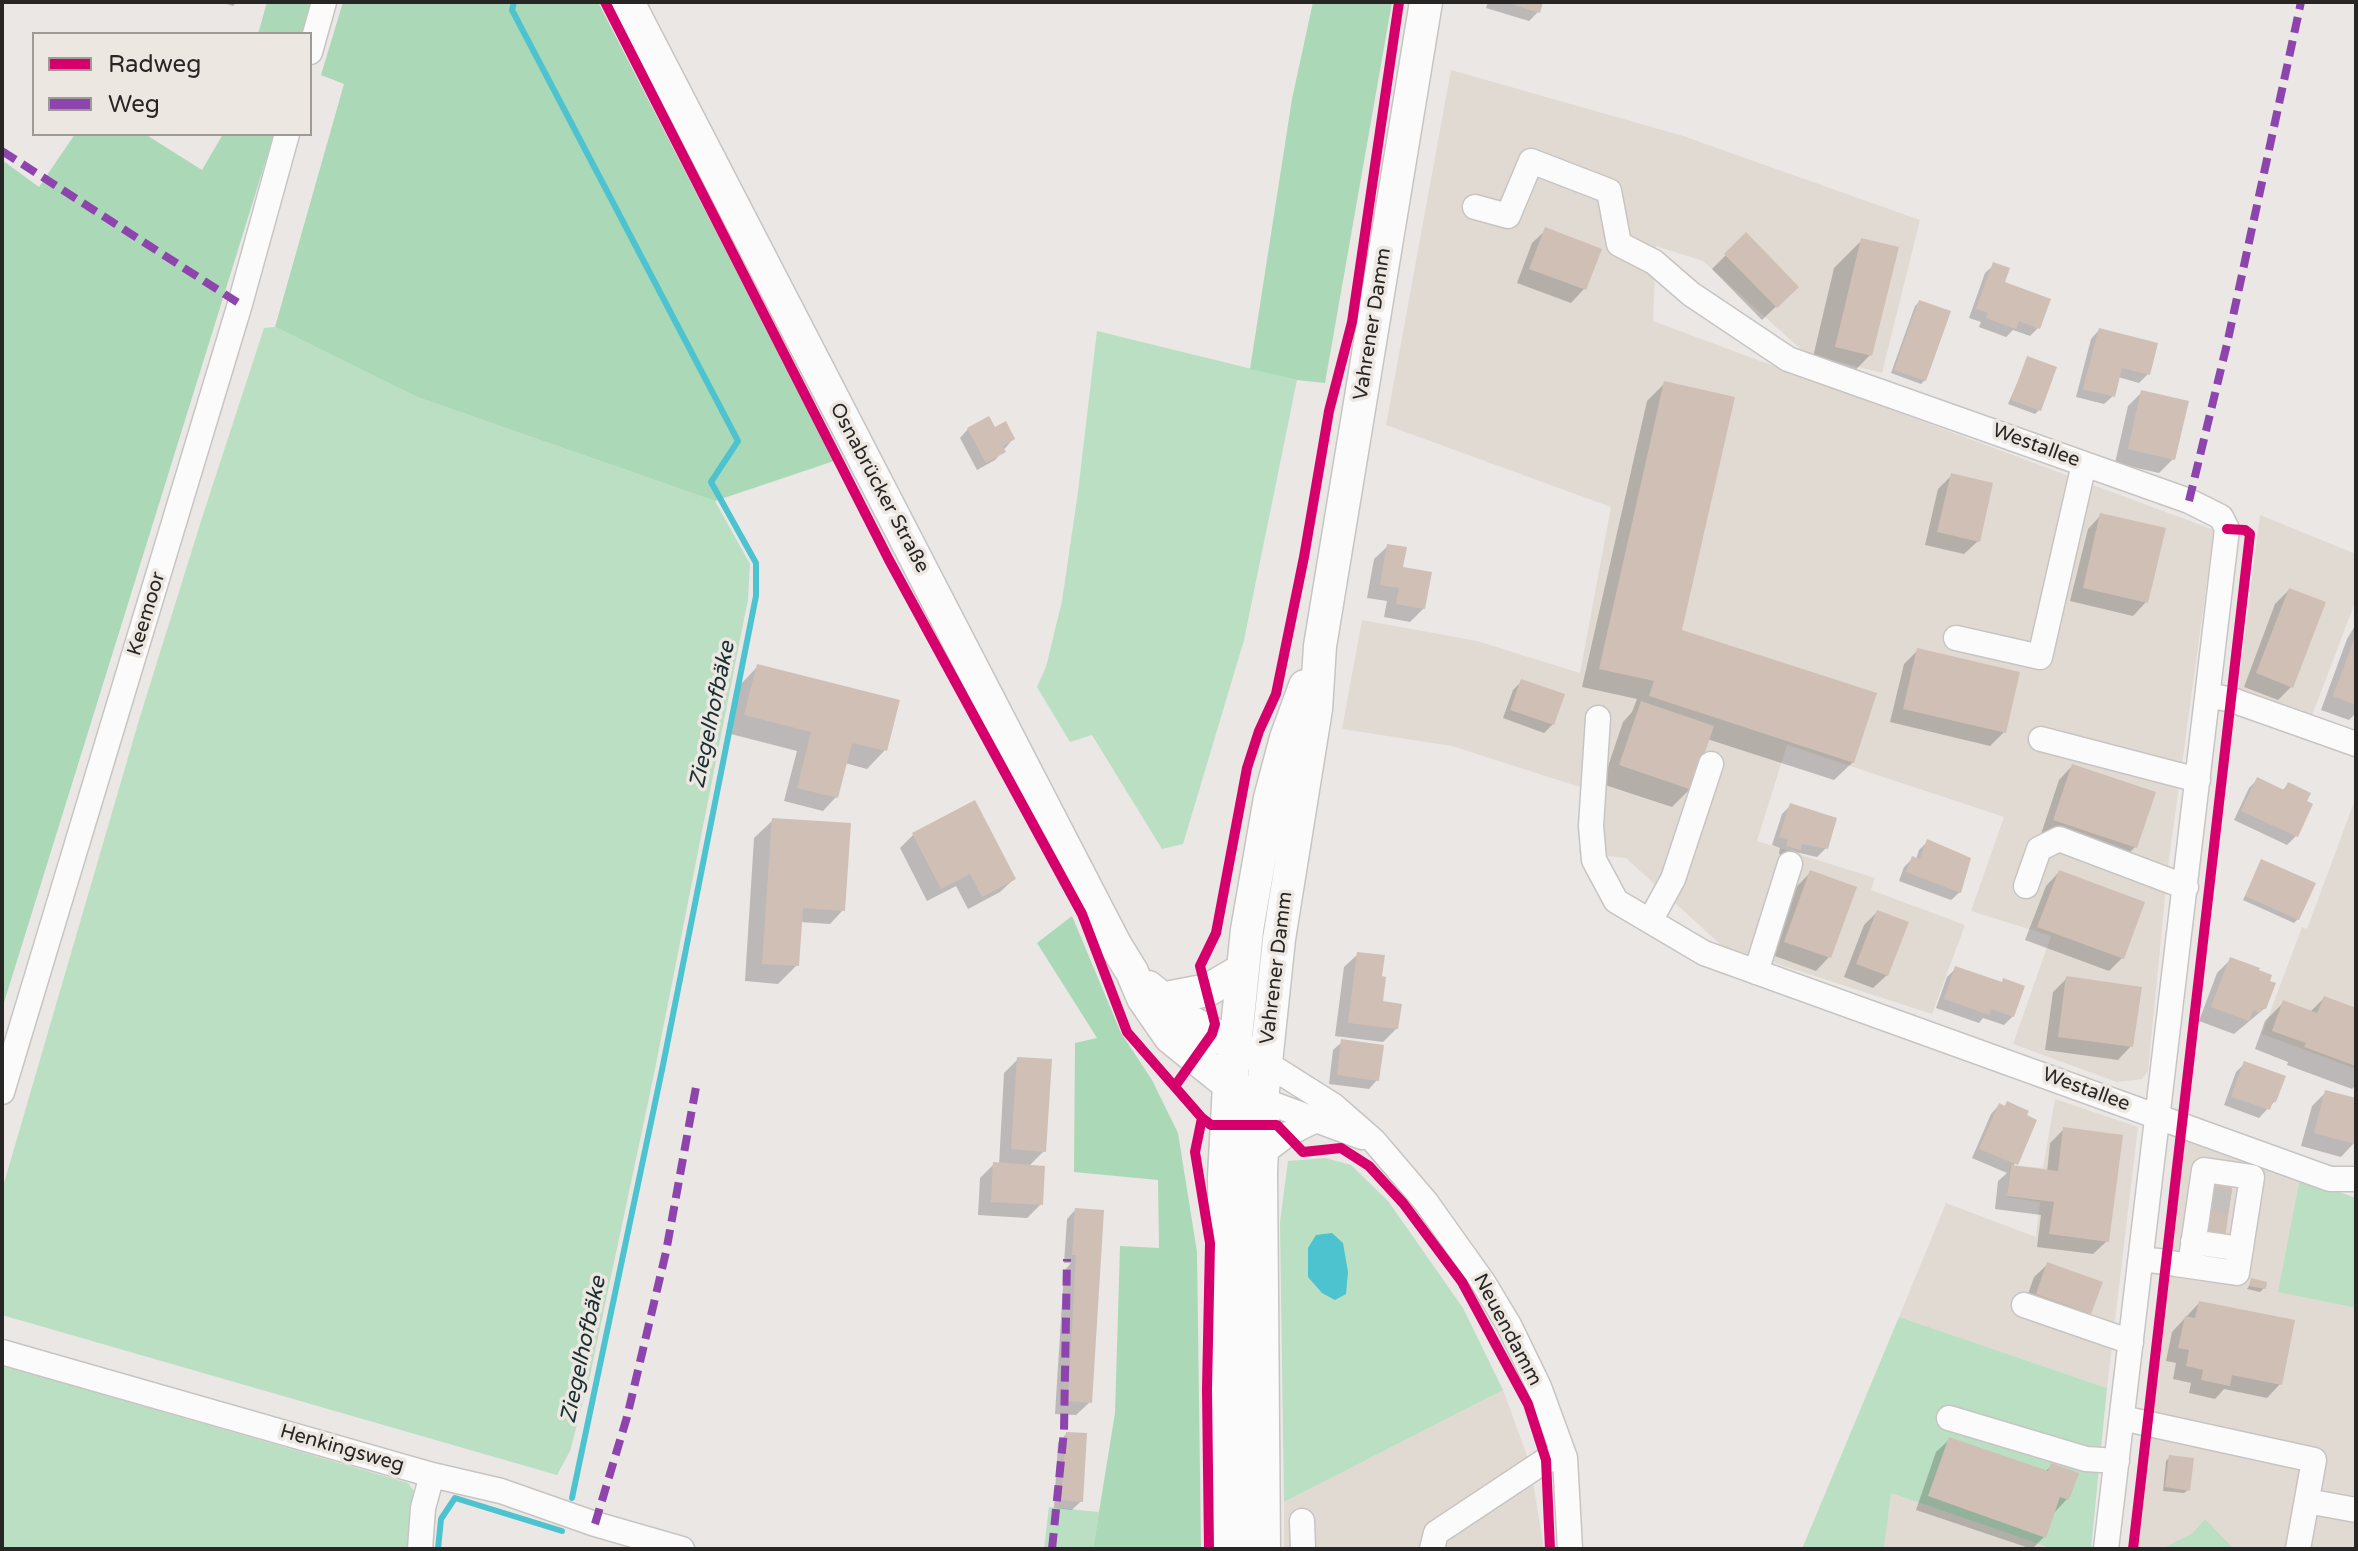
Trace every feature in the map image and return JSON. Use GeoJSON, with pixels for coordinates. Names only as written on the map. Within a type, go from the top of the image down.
{"type":"FeatureCollection","features":[{"type":"Feature","properties":{"kind":"highway"},"geometry":{"type":"LineString","coordinates":[[1246,1093],[1259,1156],[1262,1549]]}},
{"type":"Feature","properties":{"kind":"highway"},"geometry":{"type":"LineString","coordinates":[[1230,1549],[1226,1177],[1246,1093]]}},
{"type":"Feature","properties":{"kind":"main road","name":"Osnabrücker Straße"},"geometry":{"type":"LineString","coordinates":[[628,2],[1143,998],[1170,1037],[1246,1093]]}},
{"type":"Feature","properties":{"kind":"main road","name":"Vahrener Damm"},"geometry":{"type":"LineString","coordinates":[[1246,1093],[1266,1063],[1279,939],[1316,709],[1320,646],[1426,2]]}},
{"type":"Feature","properties":{"kind":"main road","name":"Vahrener Damm"},"geometry":{"type":"LineString","coordinates":[[1246,1093],[1233,1044],[1270,798],[1286,738],[1320,646]]}},
{"type":"Feature","properties":{"kind":"main road"},"geometry":{"type":"LineString","coordinates":[[1161,999],[1208,990],[1242,970]]}},
{"type":"Feature","properties":{"kind":"main road","name":"Osnabrücker Straße"},"geometry":{"type":"LineString","coordinates":[[1132,972],[1191,1022],[1266,1063]]}},
{"type":"Feature","properties":{"kind":"street"},"geometry":{"type":"LineString","coordinates":[[312,45],[324,2]]}},
{"type":"Feature","properties":{"kind":"street","name":"Keemoor"},"geometry":{"type":"LineString","coordinates":[[2,1092],[240,304],[286,136]]}},
{"type":"Feature","properties":{"kind":"street","name":"Westallee"},"geometry":{"type":"LineString","coordinates":[[1475,207],[1508,216],[1531,161],[1609,191],[1619,244],[1654,262],[1691,294],[1788,359],[2189,501],[2221,517],[2227,529],[2106,1549]]}},
{"type":"Feature","properties":{"kind":"street"},"geometry":{"type":"LineString","coordinates":[[1956,638],[2040,657],[2084,464]]}},
{"type":"Feature","properties":{"kind":"street"},"geometry":{"type":"LineString","coordinates":[[2208,695],[2232,700],[2356,744]]}},
{"type":"Feature","properties":{"kind":"street","name":"Westallee"},"geometry":{"type":"LineString","coordinates":[[1598,718],[1591,826],[1594,860],[1616,901],[1704,953],[2330,1179],[2356,1179]]}},
{"type":"Feature","properties":{"kind":"street"},"geometry":{"type":"LineString","coordinates":[[2041,739],[2198,780]]}},
{"type":"Feature","properties":{"kind":"street"},"geometry":{"type":"LineString","coordinates":[[1650,921],[1673,879],[1711,764]]}},
{"type":"Feature","properties":{"kind":"street"},"geometry":{"type":"LineString","coordinates":[[2026,886],[2039,849],[2059,839],[2186,887]]}},
{"type":"Feature","properties":{"kind":"street"},"geometry":{"type":"LineString","coordinates":[[1756,972],[1790,864]]}},
{"type":"Feature","properties":{"kind":"street","name":"Neuendamm"},"geometry":{"type":"LineString","coordinates":[[1266,1063],[1334,1106],[1374,1141],[1426,1202],[1490,1293],[1539,1387],[1565,1458],[1570,1549]]}},
{"type":"Feature","properties":{"kind":"street","name":"Neuendamm"},"geometry":{"type":"LineString","coordinates":[[1246,1093],[1374,1141]]}},
{"type":"Feature","properties":{"kind":"street"},"geometry":{"type":"LineString","coordinates":[[1259,1156],[1288,1134],[1316,1120]]}},
{"type":"Feature","properties":{"kind":"street"},"geometry":{"type":"LineString","coordinates":[[2141,1259],[2192,1254],[2241,1249],[2223,1201],[2192,1254]]}},
{"type":"Feature","properties":{"kind":"street"},"geometry":{"type":"LineString","coordinates":[[2024,1305],[2131,1342]]}},
{"type":"Feature","properties":{"kind":"street","name":"Henkingsweg"},"geometry":{"type":"LineString","coordinates":[[2,1352],[432,1475],[501,1491],[595,1524],[682,1549]]}},
{"type":"Feature","properties":{"kind":"street"},"geometry":{"type":"LineString","coordinates":[[1949,1418],[2086,1459],[2117,1461]]}},
{"type":"Feature","properties":{"kind":"street"},"geometry":{"type":"LineString","coordinates":[[2122,1418],[2314,1460],[2298,1549]]}},
{"type":"Feature","properties":{"kind":"street"},"geometry":{"type":"LineString","coordinates":[[1432,1549],[1436,1533],[1546,1460],[1565,1458]]}},
{"type":"Feature","properties":{"kind":"street"},"geometry":{"type":"LineString","coordinates":[[420,1549],[423,1508],[432,1475]]}},
{"type":"Feature","properties":{"kind":"street"},"geometry":{"type":"LineString","coordinates":[[2307,1501],[2356,1510]]}},
{"type":"Feature","properties":{"kind":"street"},"geometry":{"type":"LineString","coordinates":[[1302,1521],[1303,1549]]}},
{"type":"Feature","properties":{"kind":"shaded area"},"geometry":{"type":"Polygon","coordinates":[[[1451,70],[1683,136],[1920,220],[1882,373],[1805,353],[1703,261],[1656,246],[1653,321],[2214,530],[2168,867],[2148,1071],[2142,1079],[2117,1082],[2013,1044],[2051,936],[1971,911],[2004,817],[1787,745],[1757,841],[1875,878],[1871,890],[1965,925],[1932,1014],[1722,946],[1626,858],[1579,853],[1586,789],[1452,746],[1342,729],[1362,620],[1477,641],[1580,673],[1611,507],[1386,425],[1451,70]]]}},
{"type":"Feature","properties":{"kind":"shaded area"},"geometry":{"type":"Polygon","coordinates":[[[2260,515],[2356,554],[2356,600],[2311,718],[2238,689],[2260,515]]]}},
{"type":"Feature","properties":{"kind":"shaded area"},"geometry":{"type":"Polygon","coordinates":[[[2356,797],[2356,1069],[2262,1034],[2302,927],[2307,929],[2356,797]]]}},
{"type":"Feature","properties":{"kind":"shaded area"},"geometry":{"type":"Polygon","coordinates":[[[2055,1099],[2138,1127],[2107,1388],[1899,1317],[1946,1203],[2036,1237],[2040,1202],[2007,1197],[2010,1165],[2043,1168],[2055,1099]]]}},
{"type":"Feature","properties":{"kind":"shaded area"},"geometry":{"type":"Polygon","coordinates":[[[2185,1139],[2300,1178],[2279,1292],[2356,1308],[2356,1549],[2137,1549],[2185,1139]]]}},
{"type":"Feature","properties":{"kind":"shaded area"},"geometry":{"type":"Polygon","coordinates":[[[1503,1390],[1530,1464],[1544,1549],[1284,1549],[1284,1502],[1503,1390]]]}},
{"type":"Feature","properties":{"kind":"shaded area"},"geometry":{"type":"Polygon","coordinates":[[[1891,1493],[2053,1549],[1884,1549],[1891,1493]]]}},
{"type":"Feature","properties":{"kind":"green space"},"geometry":{"type":"Polygon","coordinates":[[[267,2],[314,2],[305,32],[259,32],[267,2]]]}},
{"type":"Feature","properties":{"kind":"green space"},"geometry":{"type":"Polygon","coordinates":[[[343,2],[598,2],[834,461],[715,501],[417,397],[275,327],[344,84],[321,75],[343,2]]]}},
{"type":"Feature","properties":{"kind":"green space"},"geometry":{"type":"Polygon","coordinates":[[[1313,2],[1392,2],[1325,383],[1250,369],[1292,99],[1313,2]]]}},
{"type":"Feature","properties":{"kind":"green space"},"geometry":{"type":"Polygon","coordinates":[[[74,136],[148,136],[202,170],[222,136],[273,136],[2,1009],[2,160],[39,187],[74,136]]]}},
{"type":"Feature","properties":{"kind":"green space"},"geometry":{"type":"Polygon","coordinates":[[[275,327],[417,397],[715,501],[750,564],[748,599],[653,1079],[590,1375],[570,1451],[557,1475],[2,1315],[2,1190],[139,720],[202,518],[264,328],[275,327]]]}},
{"type":"Feature","properties":{"kind":"green space"},"geometry":{"type":"Polygon","coordinates":[[[1097,331],[1297,380],[1244,640],[1183,844],[1162,849],[1092,735],[1070,742],[1037,687],[1046,667],[1062,601],[1097,331]]]}},
{"type":"Feature","properties":{"kind":"green space"},"geometry":{"type":"Polygon","coordinates":[[[1072,916],[1121,1033],[1152,1080],[1178,1133],[1197,1252],[1201,1549],[1093,1549],[1115,1413],[1120,1246],[1159,1248],[1158,1180],[1074,1172],[1075,1043],[1097,1038],[1037,943],[1072,916]]]}},
{"type":"Feature","properties":{"kind":"green space"},"geometry":{"type":"Polygon","coordinates":[[[1325,1158],[1351,1165],[1388,1201],[1463,1308],[1503,1390],[1284,1502],[1280,1222],[1288,1161],[1325,1158]]]}},
{"type":"Feature","properties":{"kind":"green space"},"geometry":{"type":"Polygon","coordinates":[[[2300,1178],[2356,1198],[2356,1308],[2278,1292],[2300,1178]]]}},
{"type":"Feature","properties":{"kind":"green space"},"geometry":{"type":"Polygon","coordinates":[[[1899,1317],[2107,1388],[2091,1549],[2053,1549],[1891,1493],[1884,1549],[1802,1549],[1899,1317]]]}},
{"type":"Feature","properties":{"kind":"green space"},"geometry":{"type":"Polygon","coordinates":[[[2,1365],[408,1483],[416,1494],[411,1549],[2,1549],[2,1365]]]}},
{"type":"Feature","properties":{"kind":"green space"},"geometry":{"type":"Polygon","coordinates":[[[1049,1507],[1099,1512],[1093,1549],[1044,1549],[1049,1507]]]}},
{"type":"Feature","properties":{"kind":"green space"},"geometry":{"type":"Polygon","coordinates":[[[2205,1519],[2234,1549],[2162,1549],[2193,1533],[2205,1519]]]}},
{"type":"Feature","properties":{"kind":"water"},"geometry":{"type":"Polygon","coordinates":[[[1332,1233],[1343,1243],[1348,1272],[1346,1294],[1335,1300],[1322,1293],[1308,1277],[1308,1248],[1316,1235],[1332,1233]]]}},
{"type":"Feature","properties":{"kind":"building"},"geometry":{"type":"Polygon","coordinates":[[[1505,2],[1543,2],[1540,13],[1505,2]]]}},
{"type":"Feature","properties":{"kind":"building"},"geometry":{"type":"Polygon","coordinates":[[[1545,227],[1602,249],[1586,290],[1529,269],[1545,227]]]}},
{"type":"Feature","properties":{"kind":"building"},"geometry":{"type":"Polygon","coordinates":[[[1746,232],[1799,287],[1777,308],[1724,254],[1746,232]]]}},
{"type":"Feature","properties":{"kind":"building"},"geometry":{"type":"Polygon","coordinates":[[[1861,238],[1899,247],[1872,356],[1835,347],[1861,238]]]}},
{"type":"Feature","properties":{"kind":"building"},"geometry":{"type":"Polygon","coordinates":[[[1993,262],[2010,268],[2005,282],[2051,299],[2040,329],[2019,321],[2016,329],[1986,318],[1988,313],[1976,309],[1993,262]]]}},
{"type":"Feature","properties":{"kind":"building"},"geometry":{"type":"Polygon","coordinates":[[[1919,300],[1951,311],[1926,381],[1894,370],[1919,300]]]}},
{"type":"Feature","properties":{"kind":"building"},"geometry":{"type":"Polygon","coordinates":[[[2099,328],[2158,343],[2150,375],[2122,368],[2115,397],[2083,389],[2099,328]]]}},
{"type":"Feature","properties":{"kind":"building"},"geometry":{"type":"Polygon","coordinates":[[[2027,356],[2057,367],[2041,411],[2011,400],[2027,356]]]}},
{"type":"Feature","properties":{"kind":"building"},"geometry":{"type":"Polygon","coordinates":[[[1664,381],[1735,397],[1682,630],[1877,693],[1854,763],[1649,696],[1654,681],[1599,669],[1664,381]]]}},
{"type":"Feature","properties":{"kind":"building"},"geometry":{"type":"Polygon","coordinates":[[[2141,390],[2189,401],[2175,460],[2128,449],[2141,390]]]}},
{"type":"Feature","properties":{"kind":"building"},"geometry":{"type":"Polygon","coordinates":[[[989,416],[995,427],[1006,421],[1015,439],[1003,446],[1006,452],[986,463],[967,428],[989,416]]]}},
{"type":"Feature","properties":{"kind":"building"},"geometry":{"type":"Polygon","coordinates":[[[1951,473],[1993,483],[1980,542],[1937,532],[1951,473]]]}},
{"type":"Feature","properties":{"kind":"building"},"geometry":{"type":"Polygon","coordinates":[[[2100,513],[2166,528],[2148,603],[2083,588],[2100,513]]]}},
{"type":"Feature","properties":{"kind":"building"},"geometry":{"type":"Polygon","coordinates":[[[1387,544],[1407,547],[1403,567],[1432,572],[1425,609],[1396,604],[1399,588],[1380,585],[1387,544]]]}},
{"type":"Feature","properties":{"kind":"building"},"geometry":{"type":"Polygon","coordinates":[[[2289,588],[2326,602],[2293,688],[2256,673],[2289,588]]]}},
{"type":"Feature","properties":{"kind":"building"},"geometry":{"type":"Polygon","coordinates":[[[2356,634],[2356,705],[2333,696],[2356,634]]]}},
{"type":"Feature","properties":{"kind":"building"},"geometry":{"type":"Polygon","coordinates":[[[1917,648],[2020,672],[2006,733],[1903,709],[1917,648]]]}},
{"type":"Feature","properties":{"kind":"building"},"geometry":{"type":"Polygon","coordinates":[[[757,664],[900,700],[887,751],[852,743],[838,798],[797,788],[811,732],[744,715],[757,664]]]}},
{"type":"Feature","properties":{"kind":"building"},"geometry":{"type":"Polygon","coordinates":[[[1521,679],[1565,694],[1554,725],[1510,710],[1521,679]]]}},
{"type":"Feature","properties":{"kind":"building"},"geometry":{"type":"Polygon","coordinates":[[[1641,701],[1714,726],[1692,790],[1619,765],[1641,701]]]}},
{"type":"Feature","properties":{"kind":"building"},"geometry":{"type":"Polygon","coordinates":[[[2072,764],[2156,792],[2137,848],[2053,820],[2072,764]]]}},
{"type":"Feature","properties":{"kind":"building"},"geometry":{"type":"Polygon","coordinates":[[[2257,777],[2284,790],[2288,782],[2311,793],[2307,801],[2313,804],[2298,837],[2241,811],[2257,777]]]}},
{"type":"Feature","properties":{"kind":"building"},"geometry":{"type":"Polygon","coordinates":[[[975,800],[1016,879],[982,897],[970,874],[941,889],[912,833],[975,800]]]}},
{"type":"Feature","properties":{"kind":"building"},"geometry":{"type":"Polygon","coordinates":[[[1790,803],[1837,818],[1828,849],[1802,844],[1801,850],[1786,846],[1788,839],[1779,837],[1790,803]]]}},
{"type":"Feature","properties":{"kind":"building"},"geometry":{"type":"Polygon","coordinates":[[[772,818],[851,823],[845,911],[803,908],[799,966],[762,964],[772,818]]]}},
{"type":"Feature","properties":{"kind":"building"},"geometry":{"type":"Polygon","coordinates":[[[1927,839],[1971,858],[1961,893],[1906,872],[1912,856],[1920,859],[1927,839]]]}},
{"type":"Feature","properties":{"kind":"building"},"geometry":{"type":"Polygon","coordinates":[[[2261,859],[2316,883],[2299,920],[2245,896],[2261,859]]]}},
{"type":"Feature","properties":{"kind":"building"},"geometry":{"type":"Polygon","coordinates":[[[1810,870],[1857,887],[1831,958],[1784,942],[1810,870]]]}},
{"type":"Feature","properties":{"kind":"building"},"geometry":{"type":"Polygon","coordinates":[[[2059,870],[2145,902],[2124,959],[2037,927],[2059,870]]]}},
{"type":"Feature","properties":{"kind":"building"},"geometry":{"type":"Polygon","coordinates":[[[1877,910],[1909,922],[1888,976],[1856,964],[1877,910]]]}},
{"type":"Feature","properties":{"kind":"building"},"geometry":{"type":"Polygon","coordinates":[[[1357,952],[1385,955],[1383,1001],[1402,1004],[1398,1029],[1348,1023],[1357,952]]]}},
{"type":"Feature","properties":{"kind":"building"},"geometry":{"type":"Polygon","coordinates":[[[2230,957],[2260,968],[2272,975],[2270,981],[2276,983],[2266,1009],[2262,1008],[2260,1013],[2253,1010],[2249,1021],[2211,1007],[2230,957]]]}},
{"type":"Feature","properties":{"kind":"building"},"geometry":{"type":"Polygon","coordinates":[[[1955,966],[2002,982],[2003,978],[2025,986],[2014,1017],[1991,1009],[1989,1015],[1944,999],[1955,966]]]}},
{"type":"Feature","properties":{"kind":"building"},"geometry":{"type":"Polygon","coordinates":[[[2066,976],[2142,987],[2133,1047],[2058,1037],[2066,976]]]}},
{"type":"Feature","properties":{"kind":"building"},"geometry":{"type":"Polygon","coordinates":[[[2324,996],[2356,1008],[2356,1066],[2304,1047],[2306,1043],[2272,1031],[2283,1000],[2317,1013],[2324,996]]]}},
{"type":"Feature","properties":{"kind":"building"},"geometry":{"type":"Polygon","coordinates":[[[1341,1039],[1384,1045],[1379,1081],[1337,1075],[1341,1039]]]}},
{"type":"Feature","properties":{"kind":"building"},"geometry":{"type":"Polygon","coordinates":[[[1017,1057],[1052,1059],[1046,1152],[1011,1149],[1017,1057]]]}},
{"type":"Feature","properties":{"kind":"building"},"geometry":{"type":"Polygon","coordinates":[[[2244,1061],[2286,1076],[2270,1110],[2231,1097],[2244,1061]]]}},
{"type":"Feature","properties":{"kind":"building"},"geometry":{"type":"Polygon","coordinates":[[[2325,1090],[2356,1098],[2356,1144],[2314,1133],[2325,1090]]]}},
{"type":"Feature","properties":{"kind":"building"},"geometry":{"type":"Polygon","coordinates":[[[2007,1101],[2029,1111],[2027,1115],[2037,1120],[2018,1165],[1979,1149],[1999,1103],[2005,1106],[2007,1101]]]}},
{"type":"Feature","properties":{"kind":"building"},"geometry":{"type":"Polygon","coordinates":[[[2063,1127],[2123,1135],[2109,1242],[2049,1234],[2054,1202],[2007,1196],[2011,1165],[2058,1171],[2063,1127]]]}},
{"type":"Feature","properties":{"kind":"building"},"geometry":{"type":"Polygon","coordinates":[[[993,1162],[1045,1166],[1043,1205],[991,1202],[993,1162]]]}},
{"type":"Feature","properties":{"kind":"building"},"geometry":{"type":"Polygon","coordinates":[[[2215,1179],[2233,1181],[2225,1239],[2208,1236],[2215,1179]]]}},
{"type":"Feature","properties":{"kind":"building"},"geometry":{"type":"Polygon","coordinates":[[[1075,1208],[1104,1210],[1092,1403],[1068,1401],[1076,1255],[1072,1255],[1075,1208]]]}},
{"type":"Feature","properties":{"kind":"building"},"geometry":{"type":"Polygon","coordinates":[[[2047,1262],[2103,1282],[2091,1314],[2036,1294],[2047,1262]]]}},
{"type":"Feature","properties":{"kind":"building"},"geometry":{"type":"Polygon","coordinates":[[[2251,1278],[2267,1282],[2266,1289],[2249,1286],[2251,1278]]]}},
{"type":"Feature","properties":{"kind":"building"},"geometry":{"type":"Polygon","coordinates":[[[2199,1301],[2295,1320],[2282,1385],[2232,1375],[2230,1386],[2201,1380],[2203,1370],[2186,1366],[2189,1350],[2178,1348],[2185,1316],[2195,1318],[2199,1301]]]}},
{"type":"Feature","properties":{"kind":"building"},"geometry":{"type":"Polygon","coordinates":[[[1066,1432],[1087,1433],[1083,1502],[1061,1500],[1066,1432]]]}},
{"type":"Feature","properties":{"kind":"building"},"geometry":{"type":"Polygon","coordinates":[[[1949,1437],[2048,1471],[2051,1463],[2079,1473],[2069,1500],[2060,1497],[2046,1538],[1928,1496],[1949,1437]]]}},
{"type":"Feature","properties":{"kind":"building"},"geometry":{"type":"Polygon","coordinates":[[[2169,1455],[2194,1458],[2190,1491],[2165,1487],[2169,1455]]]}},
{"type":"Feature","properties":{"kind":"waterway","name":"Ziegelhofbäke"},"geometry":{"type":"LineString","coordinates":[[514,2],[512,10],[738,441],[711,482],[756,563],[756,596],[663,1065],[572,1498]]}},
{"type":"Feature","properties":{"kind":"waterway","name":"Ziegelhofbäke"},"geometry":{"type":"LineString","coordinates":[[438,1549],[441,1519],[455,1498],[562,1531]]}},
{"type":"Feature","properties":{"kind":"tunnel"},"geometry":{"type":"LineString","coordinates":[[2212,1199],[2230,1202]]}},
{"type":"Feature","properties":{"kind":"marked path"},"geometry":{"type":"LineString","coordinates":[[2189,501],[2227,344],[2301,2]]}},
{"type":"Feature","properties":{"kind":"marked path"},"geometry":{"type":"LineString","coordinates":[[2,151],[240,304]]}},
{"type":"Feature","properties":{"kind":"marked path"},"geometry":{"type":"LineString","coordinates":[[595,1524],[627,1417],[666,1252],[696,1087]]}},
{"type":"Feature","properties":{"kind":"marked path"},"geometry":{"type":"LineString","coordinates":[[1052,1549],[1064,1431],[1067,1259]]}},
{"type":"Feature","properties":{"kind":"cycle path"},"geometry":{"type":"LineString","coordinates":[[605,2],[889,560],[1082,914],[1127,1032],[1202,1118],[1195,1152],[1210,1243],[1207,1389],[1209,1549]]}},
{"type":"Feature","properties":{"kind":"cycle path"},"geometry":{"type":"LineString","coordinates":[[1175,1086],[1212,1034],[1215,1024],[1200,966],[1216,933],[1247,768],[1276,694],[1329,411],[1352,322],[1399,2]]}},
{"type":"Feature","properties":{"kind":"cycle path"},"geometry":{"type":"LineString","coordinates":[[2133,1549],[2250,534],[2245,530],[2227,529]]}},
{"type":"Feature","properties":{"kind":"cycle path"},"geometry":{"type":"LineString","coordinates":[[1202,1118],[1211,1125],[1277,1125],[1303,1152],[1341,1148],[1369,1166],[1403,1203],[1462,1282],[1528,1404],[1546,1460],[1550,1549]]}}]}
